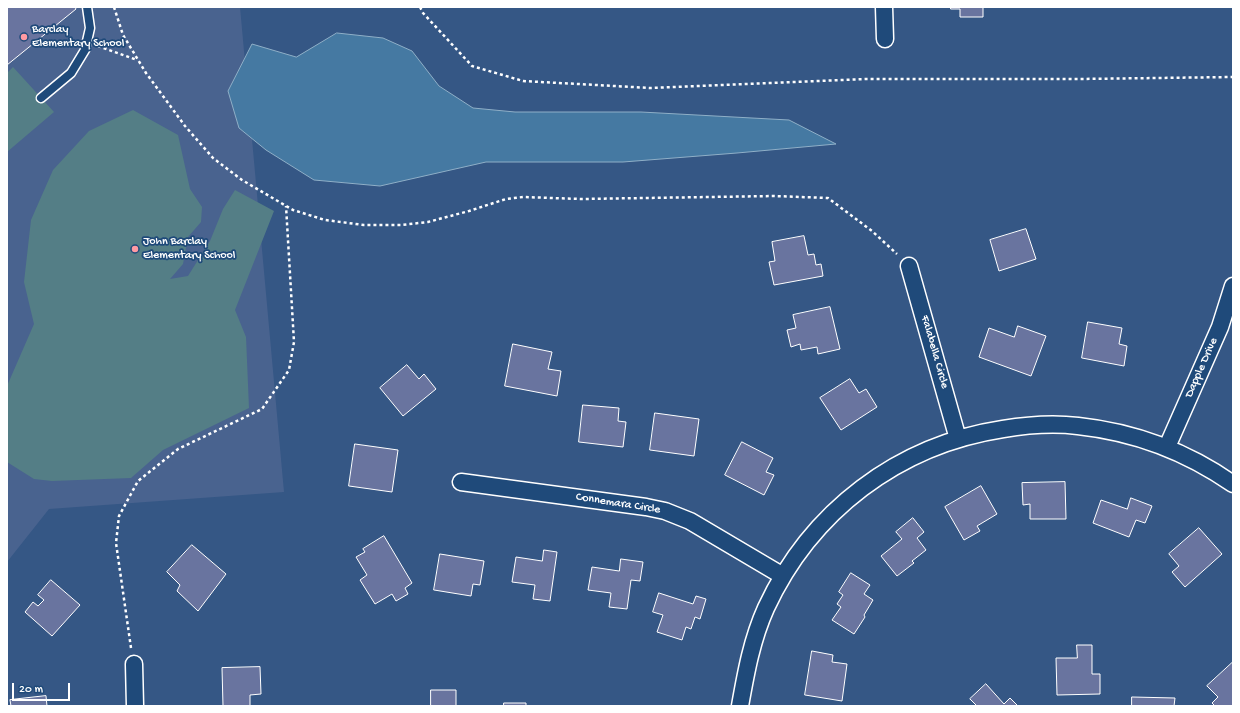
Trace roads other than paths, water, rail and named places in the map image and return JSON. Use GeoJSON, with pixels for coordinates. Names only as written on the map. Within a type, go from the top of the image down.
{"type":"FeatureCollection","features":[{"type":"Feature","properties":{"kind":"street"},"geometry":{"type":"LineString","coordinates":[[884,7],[885,39]]}},
{"type":"Feature","properties":{"kind":"street","name":"Falabella Circle"},"geometry":{"type":"LineString","coordinates":[[910,266],[958,439]]}},
{"type":"Feature","properties":{"kind":"street","name":"Dapple Drive"},"geometry":{"type":"LineString","coordinates":[[1167,447],[1220,327],[1233,286]]}},
{"type":"Feature","properties":{"kind":"street"},"geometry":{"type":"LineString","coordinates":[[740,706],[747,663],[758,628],[766,608],[783,576],[800,550],[814,532],[834,511],[862,487],[899,463],[939,445],[981,432],[1025,425],[1076,425],[1098,428],[1140,438],[1167,447],[1200,463],[1233,484]]}},
{"type":"Feature","properties":{"kind":"street","name":"Connemara Circle"},"geometry":{"type":"LineString","coordinates":[[461,482],[646,507],[665,511],[690,521],[783,576]]}},
{"type":"Feature","properties":{"kind":"street"},"geometry":{"type":"LineString","coordinates":[[134,664],[136,706]]}},
{"type":"Feature","properties":{"kind":"lane"},"geometry":{"type":"LineString","coordinates":[[41,98],[71,73],[85,50],[90,28],[86,7]]}},
{"type":"Feature","properties":{"kind":"place","name":"Barclay Elementary School"},"geometry":{"type":"Point","coordinates":[24,37]}},
{"type":"Feature","properties":{"kind":"place","name":"John Barclay Elementary School"},"geometry":{"type":"Point","coordinates":[135,249]}}]}
